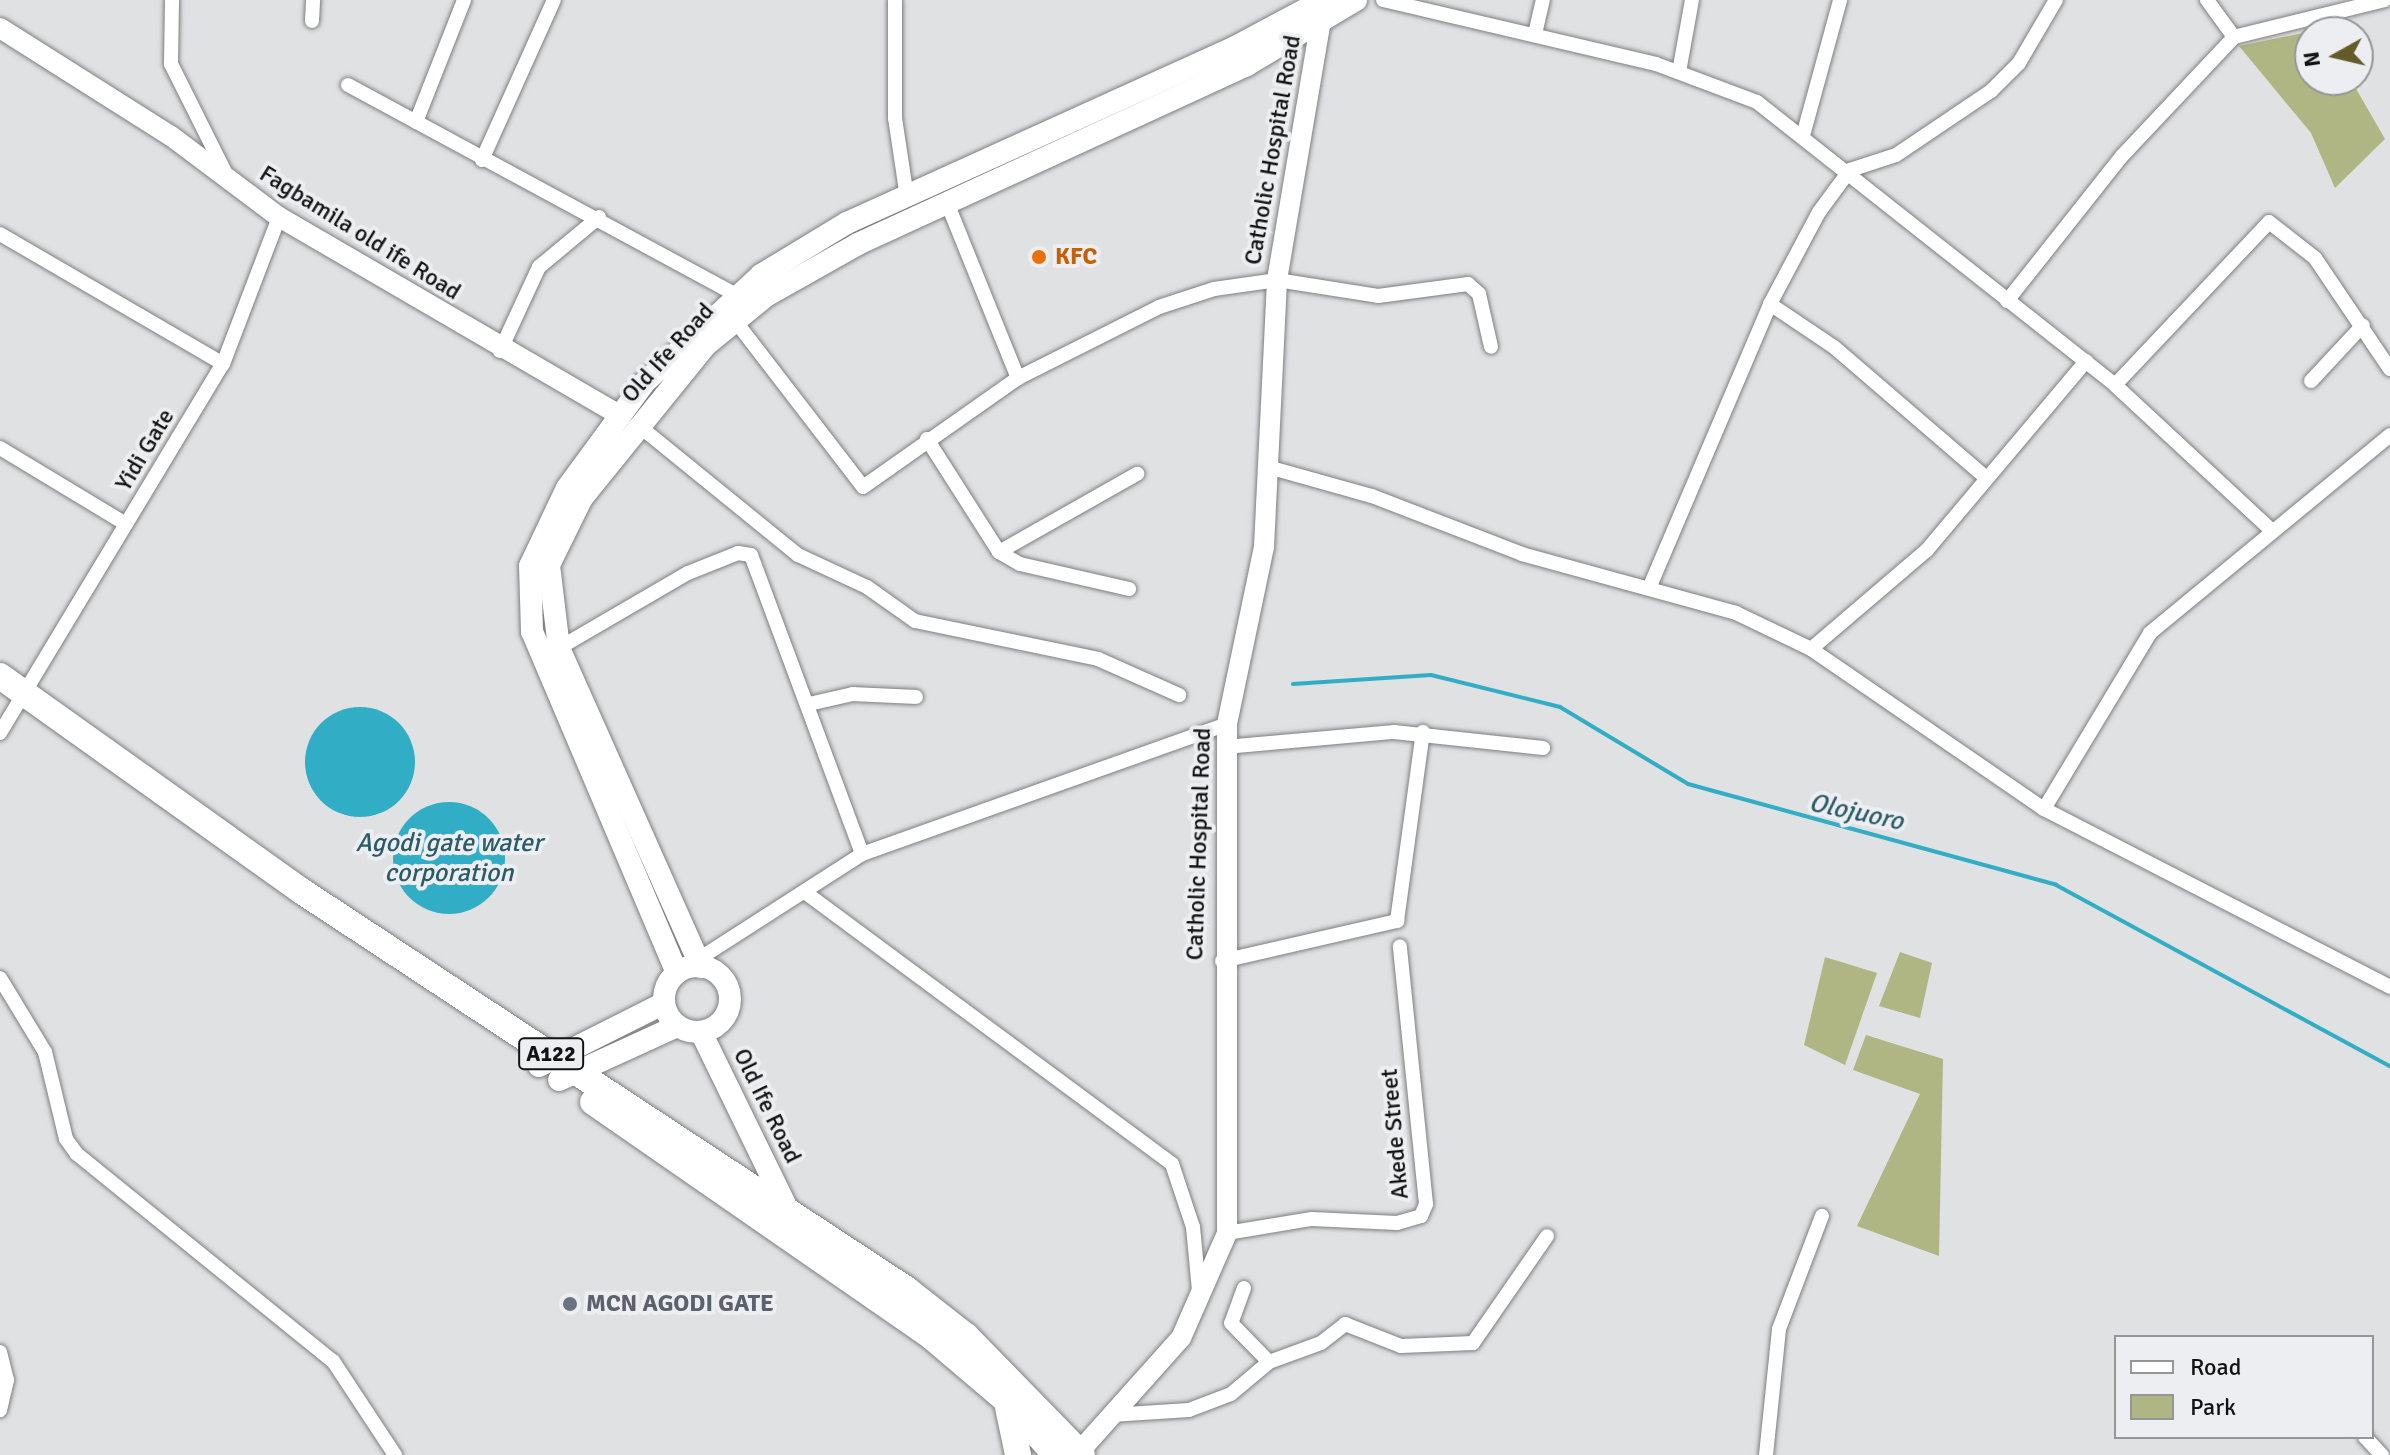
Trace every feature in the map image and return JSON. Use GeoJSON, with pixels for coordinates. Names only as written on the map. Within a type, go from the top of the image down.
{"type":"FeatureCollection","features":[{"type":"Feature","properties":{"kind":"highway","name":"A122"},"geometry":{"type":"LineString","coordinates":[[0,676],[15,698],[557,1068],[788,1234],[1069,1449]]}},
{"type":"Feature","properties":{"kind":"highway","name":"A122"},"geometry":{"type":"LineString","coordinates":[[557,1068],[785,1204],[966,1336],[1069,1449]]}},
{"type":"Feature","properties":{"kind":"highway"},"geometry":{"type":"LineString","coordinates":[[1006,1400],[1018,1455]]}},
{"type":"Feature","properties":{"kind":"main road","name":"Old Ife Road"},"geometry":{"type":"LineString","coordinates":[[677,973],[542,658],[526,592],[547,520],[734,294],[847,223],[1323,0]]}},
{"type":"Feature","properties":{"kind":"main road","name":"Old Ife Road"},"geometry":{"type":"LineString","coordinates":[[677,1026],[701,1032],[723,1020],[729,1004],[723,979],[699,963],[559,648],[547,591],[556,546],[629,420],[733,318],[858,244],[948,205],[1320,27],[1356,0]]}},
{"type":"Feature","properties":{"kind":"main road"},"geometry":{"type":"LineString","coordinates":[[847,223],[858,244]]}},
{"type":"Feature","properties":{"kind":"main road"},"geometry":{"type":"LineString","coordinates":[[557,1068],[664,1003],[677,973],[699,963]]}},
{"type":"Feature","properties":{"kind":"main road"},"geometry":{"type":"LineString","coordinates":[[557,1068],[677,1026],[664,1003]]}},
{"type":"Feature","properties":{"kind":"main road","name":"Old Ife Road"},"geometry":{"type":"LineString","coordinates":[[701,1032],[785,1204]]}},
{"type":"Feature","properties":{"kind":"street"},"geometry":{"type":"LineString","coordinates":[[172,0],[171,64],[229,180]]}},
{"type":"Feature","properties":{"kind":"street"},"geometry":{"type":"LineString","coordinates":[[312,21],[313,0]]}},
{"type":"Feature","properties":{"kind":"street"},"geometry":{"type":"LineString","coordinates":[[416,122],[464,0]]}},
{"type":"Feature","properties":{"kind":"street"},"geometry":{"type":"LineString","coordinates":[[482,160],[554,0]]}},
{"type":"Feature","properties":{"kind":"street"},"geometry":{"type":"LineString","coordinates":[[895,0],[895,118],[907,197]]}},
{"type":"Feature","properties":{"kind":"street"},"geometry":{"type":"LineString","coordinates":[[1383,0],[1535,34],[1679,72],[1733,91],[1804,132],[2007,301],[2115,385],[2271,530]]}},
{"type":"Feature","properties":{"kind":"street"},"geometry":{"type":"LineString","coordinates":[[1535,34],[1543,0]]}},
{"type":"Feature","properties":{"kind":"street"},"geometry":{"type":"LineString","coordinates":[[1679,72],[1692,0]]}},
{"type":"Feature","properties":{"kind":"street"},"geometry":{"type":"LineString","coordinates":[[1804,132],[1840,0]]}},
{"type":"Feature","properties":{"kind":"street"},"geometry":{"type":"LineString","coordinates":[[1650,586],[1770,304],[1850,170],[1896,155],[1991,91],[2019,63],[2056,0]]}},
{"type":"Feature","properties":{"kind":"street"},"geometry":{"type":"LineString","coordinates":[[2207,0],[2234,37]]}},
{"type":"Feature","properties":{"kind":"street"},"geometry":{"type":"LineString","coordinates":[[2007,301],[2131,147],[2234,37],[2385,0]]}},
{"type":"Feature","properties":{"kind":"street","name":"Catholic Hospital Road"},"geometry":{"type":"LineString","coordinates":[[1069,1449],[1111,1415],[1161,1366],[1200,1303],[1227,1233],[1222,961],[1225,747],[1227,724],[1258,591],[1268,467],[1277,280],[1320,27]]}},
{"type":"Feature","properties":{"kind":"street","name":"Fagbamila old ife Road"},"geometry":{"type":"LineString","coordinates":[[0,28],[229,180],[279,217],[500,351],[629,420]]}},
{"type":"Feature","properties":{"kind":"street"},"geometry":{"type":"LineString","coordinates":[[348,85],[482,160],[599,217],[734,294]]}},
{"type":"Feature","properties":{"kind":"street"},"geometry":{"type":"LineString","coordinates":[[948,205],[1018,378]]}},
{"type":"Feature","properties":{"kind":"street","name":"Yidi Gate"},"geometry":{"type":"LineString","coordinates":[[0,733],[15,698],[223,364],[279,217]]}},
{"type":"Feature","properties":{"kind":"street"},"geometry":{"type":"LineString","coordinates":[[500,351],[539,267],[599,217]]}},
{"type":"Feature","properties":{"kind":"street"},"geometry":{"type":"LineString","coordinates":[[2115,385],[2260,223],[2284,228],[2315,258],[2390,369]]}},
{"type":"Feature","properties":{"kind":"street"},"geometry":{"type":"LineString","coordinates":[[0,234],[223,364]]}},
{"type":"Feature","properties":{"kind":"street"},"geometry":{"type":"LineString","coordinates":[[733,318],[852,482],[873,483],[927,439],[1018,378],[1183,298],[1277,280],[1356,295],[1468,284],[1479,294],[1491,347]]}},
{"type":"Feature","properties":{"kind":"street"},"geometry":{"type":"LineString","coordinates":[[1770,304],[1834,347],[1984,476]]}},
{"type":"Feature","properties":{"kind":"street"},"geometry":{"type":"LineString","coordinates":[[2311,381],[2363,325]]}},
{"type":"Feature","properties":{"kind":"street"},"geometry":{"type":"LineString","coordinates":[[1811,649],[1906,572],[1984,476],[2086,361]]}},
{"type":"Feature","properties":{"kind":"street"},"geometry":{"type":"LineString","coordinates":[[629,420],[798,555],[867,587],[915,621],[1098,659],[1179,695]]}},
{"type":"Feature","properties":{"kind":"street"},"geometry":{"type":"LineString","coordinates":[[2044,809],[2137,649],[2271,530],[2390,435]]}},
{"type":"Feature","properties":{"kind":"street"},"geometry":{"type":"LineString","coordinates":[[927,439],[999,552],[1020,564],[1129,589]]}},
{"type":"Feature","properties":{"kind":"street"},"geometry":{"type":"LineString","coordinates":[[0,448],[126,524]]}},
{"type":"Feature","properties":{"kind":"street"},"geometry":{"type":"LineString","coordinates":[[1268,467],[1372,496],[1522,554],[1650,586],[1736,613],[1811,649],[2044,809],[2390,987]]}},
{"type":"Feature","properties":{"kind":"street"},"geometry":{"type":"LineString","coordinates":[[999,552],[1137,474]]}},
{"type":"Feature","properties":{"kind":"street"},"geometry":{"type":"LineString","coordinates":[[559,648],[688,573],[738,553],[751,555],[809,704],[862,854]]}},
{"type":"Feature","properties":{"kind":"street"},"geometry":{"type":"LineString","coordinates":[[809,704],[853,694],[916,697]]}},
{"type":"Feature","properties":{"kind":"street"},"geometry":{"type":"LineString","coordinates":[[699,963],[862,854],[1227,724]]}},
{"type":"Feature","properties":{"kind":"street"},"geometry":{"type":"LineString","coordinates":[[1225,747],[1423,732],[1543,748]]}},
{"type":"Feature","properties":{"kind":"street"},"geometry":{"type":"LineString","coordinates":[[1222,961],[1397,921],[1423,732]]}},
{"type":"Feature","properties":{"kind":"street"},"geometry":{"type":"LineString","coordinates":[[806,893],[1172,1164],[1193,1227],[1200,1303]]}},
{"type":"Feature","properties":{"kind":"street","name":"Akede Street"},"geometry":{"type":"LineString","coordinates":[[1227,1233],[1312,1219],[1397,1223],[1421,1216],[1426,1204],[1400,946]]}},
{"type":"Feature","properties":{"kind":"street"},"geometry":{"type":"LineString","coordinates":[[0,978],[45,1052],[66,1139],[77,1154],[333,1361],[395,1455]]}},
{"type":"Feature","properties":{"kind":"street"},"geometry":{"type":"LineString","coordinates":[[1766,1455],[1779,1329],[1822,1216]]}},
{"type":"Feature","properties":{"kind":"street"},"geometry":{"type":"LineString","coordinates":[[1111,1415],[1189,1410],[1247,1385],[1269,1362],[1352,1323],[1401,1346],[1473,1343],[1547,1236]]}},
{"type":"Feature","properties":{"kind":"street"},"geometry":{"type":"LineString","coordinates":[[1244,1288],[1231,1323],[1269,1362]]}},
{"type":"Feature","properties":{"kind":"street"},"geometry":{"type":"LineString","coordinates":[[0,1352],[7,1380],[0,1410]]}},
{"type":"Feature","properties":{"kind":"street"},"geometry":{"type":"LineString","coordinates":[[2367,1439],[2382,1455]]}},
{"type":"Feature","properties":{"kind":"green space"},"geometry":{"type":"Polygon","coordinates":[[[2294,35],[2294,96],[2360,96],[2385,139],[2335,188],[2311,133],[2239,46],[2294,35]]]}},
{"type":"Feature","properties":{"kind":"green space"},"geometry":{"type":"Polygon","coordinates":[[[1900,952],[1932,963],[1920,1018],[1879,1006],[1900,952]]]}},
{"type":"Feature","properties":{"kind":"green space"},"geometry":{"type":"Polygon","coordinates":[[[1825,957],[1877,973],[1845,1065],[1804,1045],[1825,957]]]}},
{"type":"Feature","properties":{"kind":"green space"},"geometry":{"type":"Polygon","coordinates":[[[1866,1035],[1943,1059],[1939,1256],[1857,1226],[1920,1094],[1853,1070],[1866,1035]]]}},
{"type":"Feature","properties":{"kind":"water"},"geometry":{"type":"Polygon","coordinates":[[[360,707],[381,711],[399,723],[411,741],[415,762],[411,783],[399,801],[381,813],[360,817],[339,813],[321,801],[309,783],[305,762],[309,741],[321,723],[339,711],[360,707]]]}},
{"type":"Feature","properties":{"kind":"water","name":"Agodi gate water corporation"},"geometry":{"type":"Polygon","coordinates":[[[449,802],[470,807],[488,819],[500,837],[505,858],[500,879],[488,897],[470,909],[449,914],[428,909],[410,897],[398,879],[393,858],[398,837],[410,819],[428,807],[449,802]]]}},
{"type":"Feature","properties":{"kind":"waterway","name":"Olojuoro"},"geometry":{"type":"LineString","coordinates":[[1293,684],[1431,675],[1560,707],[1688,784],[2056,885],[2390,1066]]}},
{"type":"Feature","properties":{"kind":"place","name":"KFC"},"geometry":{"type":"Point","coordinates":[1039,257]}},
{"type":"Feature","properties":{"kind":"place","name":"MCN AGODI GATE"},"geometry":{"type":"Point","coordinates":[570,1304]}}]}
